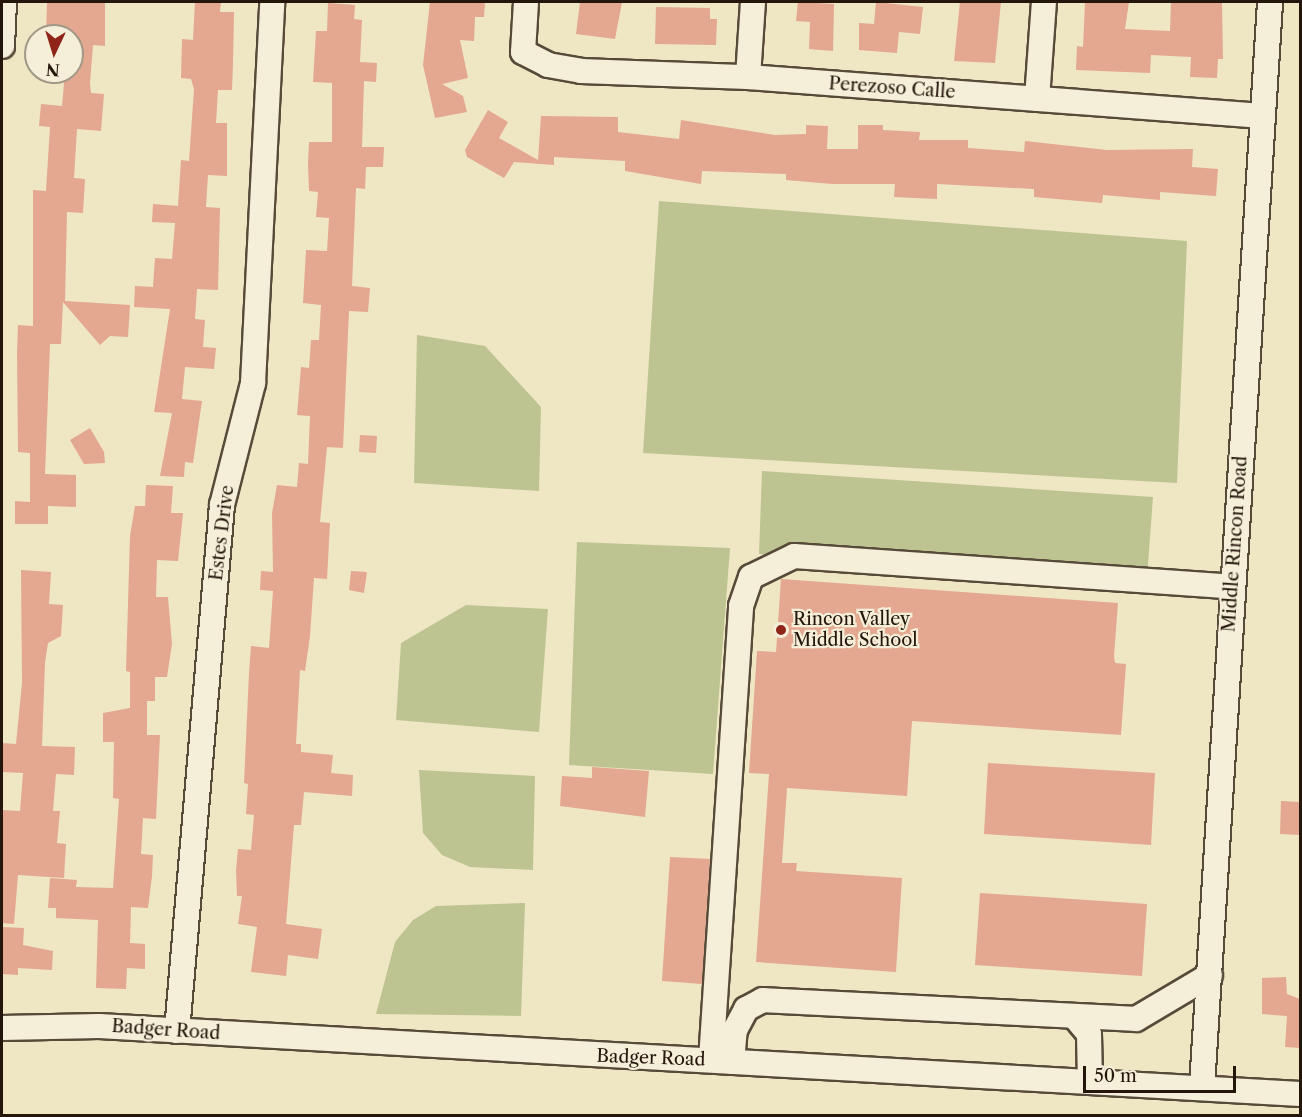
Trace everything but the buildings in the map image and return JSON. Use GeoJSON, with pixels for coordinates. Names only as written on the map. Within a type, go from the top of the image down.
{"type":"FeatureCollection","features":[{"type":"Feature","properties":{"kind":"street"},"geometry":{"type":"LineString","coordinates":[[2,46],[4,2]]}},
{"type":"Feature","properties":{"kind":"street","name":"Estes Drive"},"geometry":{"type":"LineString","coordinates":[[177,1031],[222,505],[253,383],[272,2]]}},
{"type":"Feature","properties":{"kind":"street","name":"Perezoso Calle"},"geometry":{"type":"LineString","coordinates":[[526,2],[523,52],[548,65],[581,71],[748,77],[1263,116]]}},
{"type":"Feature","properties":{"kind":"street"},"geometry":{"type":"LineString","coordinates":[[748,77],[753,2]]}},
{"type":"Feature","properties":{"kind":"street"},"geometry":{"type":"LineString","coordinates":[[1038,99],[1044,2]]}},
{"type":"Feature","properties":{"kind":"street","name":"Middle Rincon Road"},"geometry":{"type":"LineString","coordinates":[[1202,1087],[1270,2]]}},
{"type":"Feature","properties":{"kind":"street"},"geometry":{"type":"LineString","coordinates":[[722,1061],[741,606],[751,577],[794,556],[1232,587]]}},
{"type":"Feature","properties":{"kind":"street"},"geometry":{"type":"LineString","coordinates":[[722,1061],[746,1009],[764,1000],[1136,1019],[1209,975]]}},
{"type":"Feature","properties":{"kind":"street"},"geometry":{"type":"LineString","coordinates":[[1074,1016],[1089,1034],[1090,1082]]}},
{"type":"Feature","properties":{"kind":"street","name":"Badger Road"},"geometry":{"type":"LineString","coordinates":[[2,1028],[177,1031],[1300,1094]]}},
{"type":"Feature","properties":{"kind":"green space"},"geometry":{"type":"Polygon","coordinates":[[[659,201],[1187,241],[1177,483],[643,453],[659,201]]]}},
{"type":"Feature","properties":{"kind":"green space"},"geometry":{"type":"Polygon","coordinates":[[[417,335],[485,346],[541,407],[539,491],[414,483],[417,335]]]}},
{"type":"Feature","properties":{"kind":"green space"},"geometry":{"type":"Polygon","coordinates":[[[762,471],[1153,497],[1147,578],[759,554],[762,471]]]}},
{"type":"Feature","properties":{"kind":"green space"},"geometry":{"type":"Polygon","coordinates":[[[577,542],[730,548],[713,774],[569,765],[577,542]]]}},
{"type":"Feature","properties":{"kind":"green space"},"geometry":{"type":"Polygon","coordinates":[[[466,605],[548,609],[539,732],[396,720],[401,643],[466,605]]]}},
{"type":"Feature","properties":{"kind":"green space"},"geometry":{"type":"Polygon","coordinates":[[[419,770],[535,776],[533,870],[470,867],[442,855],[423,833],[419,770]]]}},
{"type":"Feature","properties":{"kind":"green space"},"geometry":{"type":"Polygon","coordinates":[[[525,903],[521,1016],[376,1014],[395,942],[413,920],[436,906],[525,903]]]}},
{"type":"Feature","properties":{"kind":"place","name":"Rincon Valley Middle School"},"geometry":{"type":"Point","coordinates":[781,630]}}]}
